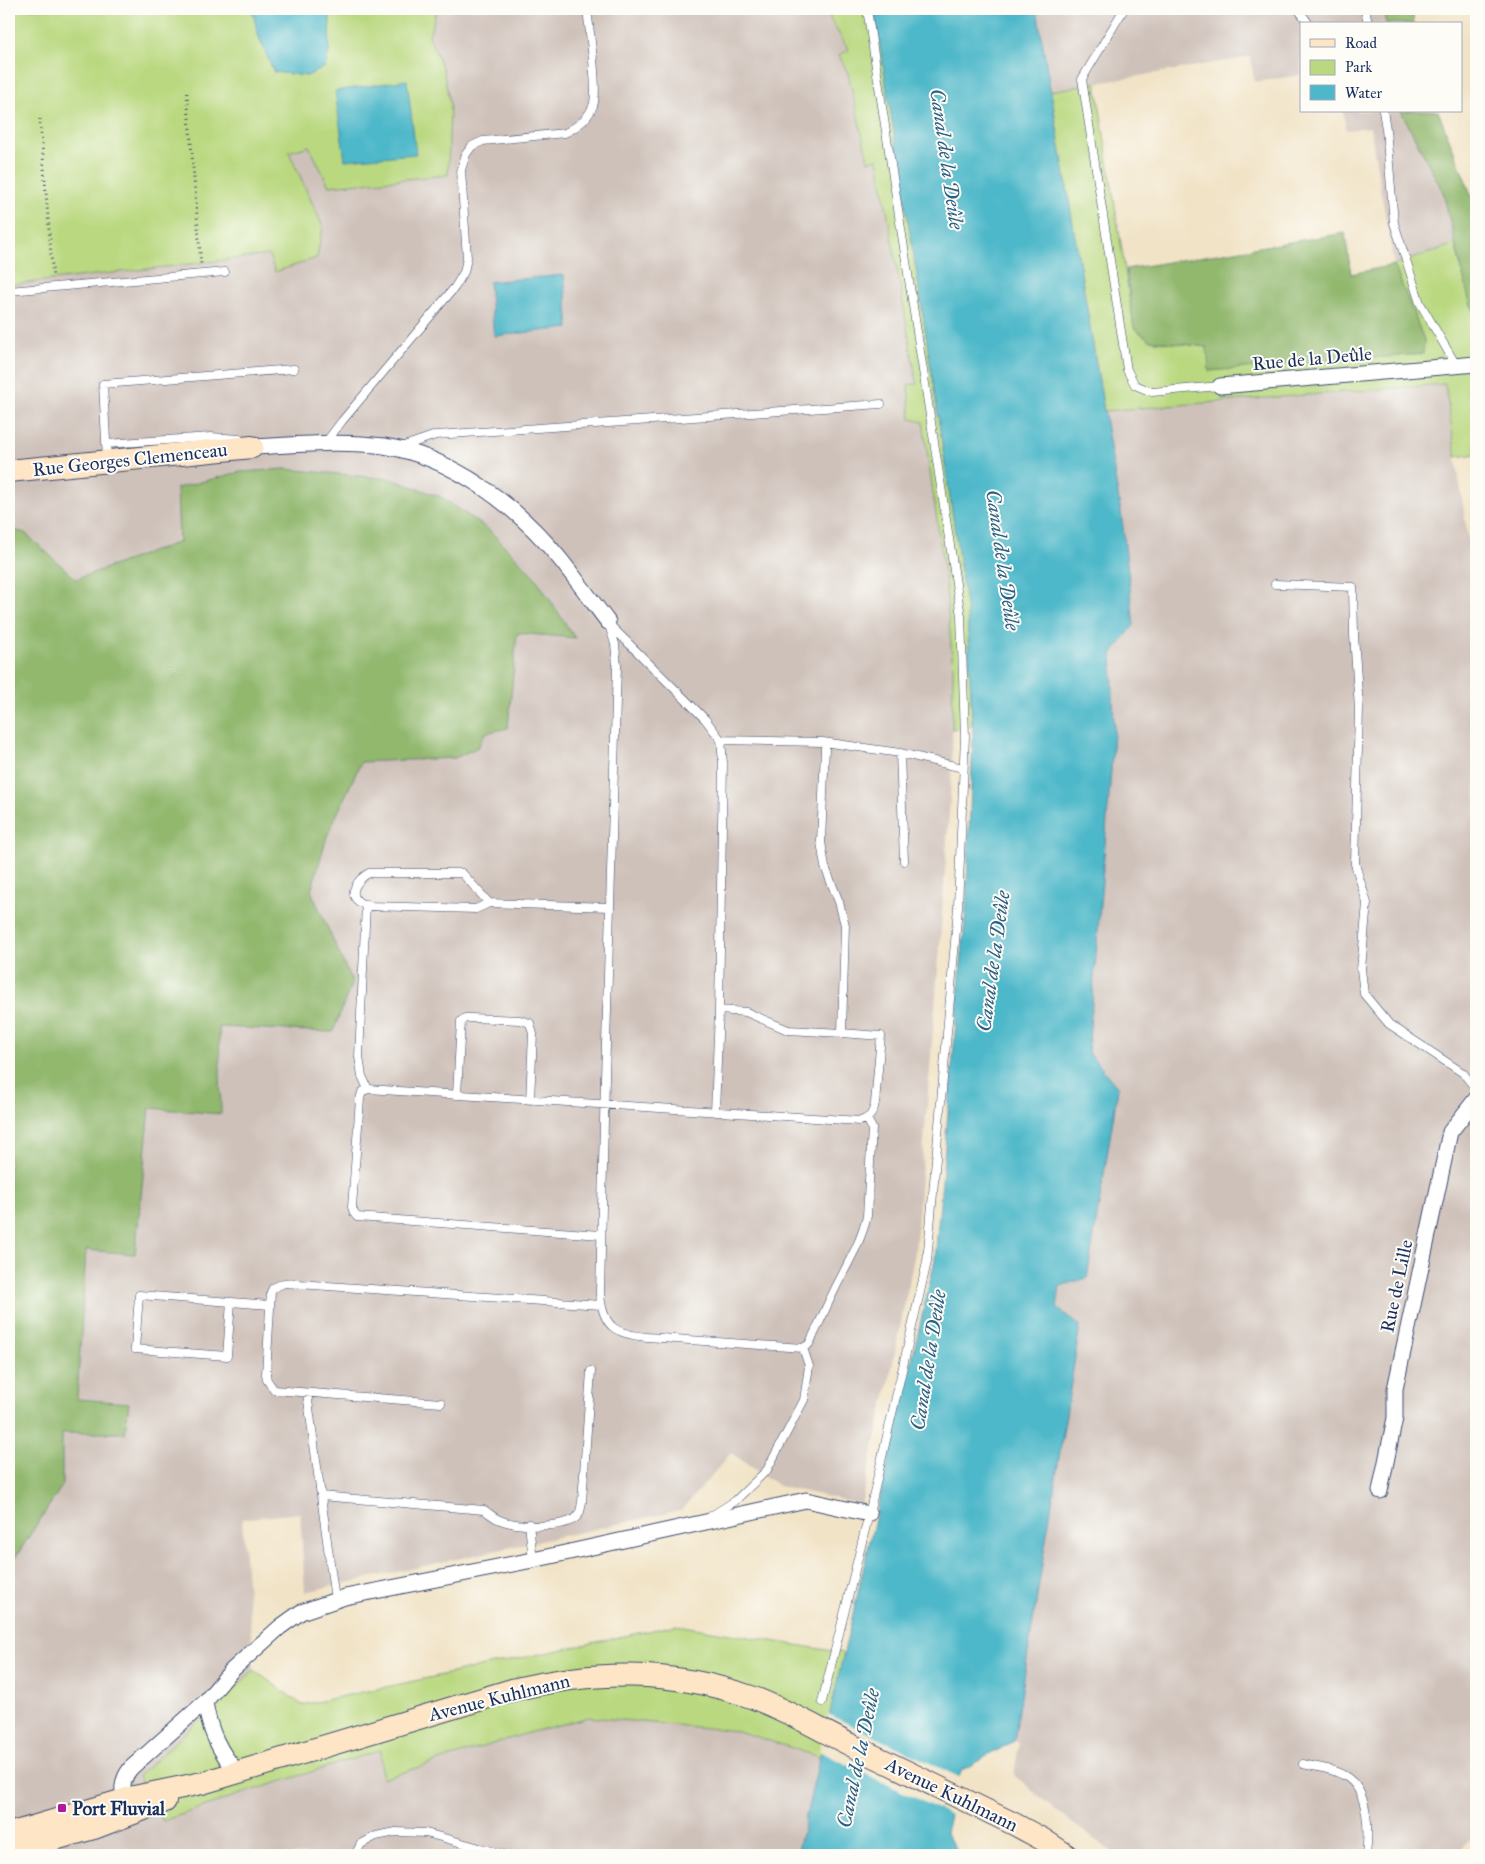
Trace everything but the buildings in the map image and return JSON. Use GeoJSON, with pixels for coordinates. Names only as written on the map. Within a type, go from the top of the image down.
{"type":"FeatureCollection","features":[{"type":"Feature","properties":{"kind":"street","name":"Rue de la Deûle"},"geometry":{"type":"LineString","coordinates":[[1220,386],[1476,364]]}},
{"type":"Feature","properties":{"kind":"street"},"geometry":{"type":"LineString","coordinates":[[252,447],[326,442],[368,445],[410,452],[441,464],[475,482],[511,508],[558,557],[608,622]]}},
{"type":"Feature","properties":{"kind":"street","name":"Rue Georges Clemenceau"},"geometry":{"type":"LineString","coordinates":[[9,471],[107,453],[252,447]]}},
{"type":"Feature","properties":{"kind":"street","name":"Rue de Lille"},"geometry":{"type":"LineString","coordinates":[[1380,1491],[1395,1418],[1395,1389],[1450,1132],[1476,1099]]}},
{"type":"Feature","properties":{"kind":"street"},"geometry":{"type":"LineString","coordinates":[[126,1808],[122,1785],[124,1778],[131,1768],[205,1702],[231,1671],[300,1612],[335,1600],[533,1560],[806,1500],[869,1514]]}},
{"type":"Feature","properties":{"kind":"street","name":"Avenue Kuhlmann"},"geometry":{"type":"LineString","coordinates":[[9,1834],[126,1808],[202,1782],[495,1694],[563,1679],[602,1675],[661,1676],[702,1684],[751,1698],[813,1726],[1042,1839],[1066,1855]]}},
{"type":"Feature","properties":{"kind":"street"},"geometry":{"type":"LineString","coordinates":[[205,1702],[216,1742],[223,1755],[238,1772]]}},
{"type":"Feature","properties":{"kind":"street","name":"Avenue Kuhlmann"},"geometry":{"type":"LineString","coordinates":[[9,1852],[84,1831],[126,1808]]}},
{"type":"Feature","properties":{"kind":"lane"},"geometry":{"type":"LineString","coordinates":[[326,442],[455,287],[464,272],[467,258],[467,239],[461,170],[466,154],[472,146],[483,141],[565,133],[577,127],[586,118],[593,106],[595,92],[587,9]]}},
{"type":"Feature","properties":{"kind":"lane"},"geometry":{"type":"LineString","coordinates":[[822,1702],[869,1514],[927,1262],[958,907],[965,736],[961,616],[867,9]]}},
{"type":"Feature","properties":{"kind":"lane","name":"Rue de la Deûle"},"geometry":{"type":"LineString","coordinates":[[1124,9],[1082,80],[1127,370],[1135,385],[1152,392],[1220,386]]}},
{"type":"Feature","properties":{"kind":"lane"},"geometry":{"type":"LineString","coordinates":[[1298,9],[1308,22]]}},
{"type":"Feature","properties":{"kind":"lane"},"geometry":{"type":"LineString","coordinates":[[1366,9],[1368,22]]}},
{"type":"Feature","properties":{"kind":"lane"},"geometry":{"type":"LineString","coordinates":[[1383,112],[1394,223],[1420,303],[1456,365]]}},
{"type":"Feature","properties":{"kind":"lane"},"geometry":{"type":"LineString","coordinates":[[9,291],[225,272]]}},
{"type":"Feature","properties":{"kind":"lane"},"geometry":{"type":"LineString","coordinates":[[278,446],[237,438],[212,437],[107,453],[103,384],[294,370]]}},
{"type":"Feature","properties":{"kind":"lane"},"geometry":{"type":"LineString","coordinates":[[397,449],[436,435],[880,404]]}},
{"type":"Feature","properties":{"kind":"lane"},"geometry":{"type":"LineString","coordinates":[[1276,584],[1353,588],[1359,709],[1355,864],[1366,903],[1361,969],[1364,994],[1389,1024],[1463,1073],[1476,1089]]}},
{"type":"Feature","properties":{"kind":"lane"},"geometry":{"type":"LineString","coordinates":[[608,622],[693,707],[721,740],[723,763],[719,1010],[714,1112]]}},
{"type":"Feature","properties":{"kind":"lane"},"geometry":{"type":"LineString","coordinates":[[608,622],[615,644],[617,666],[604,1105],[601,1305],[604,1314],[615,1330],[629,1335],[804,1348],[809,1344],[855,1251],[867,1216],[872,1128],[867,1119]]}},
{"type":"Feature","properties":{"kind":"lane"},"geometry":{"type":"LineString","coordinates":[[721,740],[823,742],[900,753],[963,768]]}},
{"type":"Feature","properties":{"kind":"lane"},"geometry":{"type":"LineString","coordinates":[[825,748],[821,842],[825,868],[839,902],[845,925],[842,1034]]}},
{"type":"Feature","properties":{"kind":"lane"},"geometry":{"type":"LineString","coordinates":[[900,753],[904,861]]}},
{"type":"Feature","properties":{"kind":"lane"},"geometry":{"type":"LineString","coordinates":[[489,903],[462,873],[369,872],[359,878],[354,896],[359,902],[370,906],[476,909],[489,903],[610,907]]}},
{"type":"Feature","properties":{"kind":"lane"},"geometry":{"type":"LineString","coordinates":[[366,904],[359,1057],[362,1076],[368,1089]]}},
{"type":"Feature","properties":{"kind":"lane"},"geometry":{"type":"LineString","coordinates":[[601,1235],[358,1217],[354,1214],[352,1207],[362,1092],[368,1089],[860,1121],[867,1119],[873,1113],[881,1036],[788,1030],[746,1012],[719,1010]]}},
{"type":"Feature","properties":{"kind":"lane"},"geometry":{"type":"LineString","coordinates":[[457,1095],[461,1021],[465,1018],[520,1020],[530,1024],[533,1034],[530,1100]]}},
{"type":"Feature","properties":{"kind":"lane"},"geometry":{"type":"LineString","coordinates":[[440,1403],[274,1390],[266,1380],[270,1305],[273,1288],[284,1283],[601,1305]]}},
{"type":"Feature","properties":{"kind":"lane"},"geometry":{"type":"LineString","coordinates":[[231,1302],[227,1356],[135,1349],[138,1295],[231,1302],[270,1305]]}},
{"type":"Feature","properties":{"kind":"lane"},"geometry":{"type":"LineString","coordinates":[[698,1524],[735,1501],[767,1470],[804,1400],[809,1366],[804,1348]]}},
{"type":"Feature","properties":{"kind":"lane"},"geometry":{"type":"LineString","coordinates":[[321,1496],[484,1510],[504,1522],[556,1526],[566,1524],[579,1514],[582,1502],[591,1371]]}},
{"type":"Feature","properties":{"kind":"lane"},"geometry":{"type":"LineString","coordinates":[[307,1393],[335,1600]]}},
{"type":"Feature","properties":{"kind":"lane"},"geometry":{"type":"LineString","coordinates":[[529,1524],[533,1560]]}},
{"type":"Feature","properties":{"kind":"lane"},"geometry":{"type":"LineString","coordinates":[[1303,1764],[1331,1771],[1348,1778],[1360,1792],[1368,1820],[1366,1855]]}},
{"type":"Feature","properties":{"kind":"lane"},"geometry":{"type":"LineString","coordinates":[[355,1855],[361,1844],[376,1836],[396,1832],[426,1833],[479,1852],[508,1855]]}},
{"type":"Feature","properties":{"kind":"path"},"geometry":{"type":"LineString","coordinates":[[187,93],[202,274]]}},
{"type":"Feature","properties":{"kind":"path"},"geometry":{"type":"LineString","coordinates":[[40,119],[54,287]]}},
{"type":"Feature","properties":{"kind":"shaded area"},"geometry":{"type":"Polygon","coordinates":[[[201,9],[828,9],[831,21],[849,50],[839,56],[848,73],[867,160],[878,159],[917,385],[909,385],[911,418],[923,422],[945,578],[953,668],[952,766],[940,945],[915,1252],[890,1377],[861,1504],[779,1486],[731,1453],[682,1510],[305,1592],[300,1513],[242,1519],[254,1670],[139,1776],[163,1821],[381,1750],[382,1779],[521,1735],[589,1717],[738,1731],[820,1757],[797,1855],[9,1855],[9,1567],[62,1486],[62,1433],[125,1433],[77,1399],[86,1250],[135,1253],[150,1108],[221,1114],[219,1027],[352,982],[311,892],[327,836],[361,762],[455,758],[485,733],[508,728],[517,633],[574,638],[441,497],[391,479],[286,469],[240,472],[177,488],[179,542],[76,579],[25,533],[9,529],[9,285],[269,255],[201,9]]]}},
{"type":"Feature","properties":{"kind":"shaded area"},"geometry":{"type":"Polygon","coordinates":[[[1037,9],[1383,9],[1386,22],[1300,22],[1300,75],[1255,82],[1250,57],[1051,91],[1037,9]]]}},
{"type":"Feature","properties":{"kind":"shaded area"},"geometry":{"type":"Polygon","coordinates":[[[1343,112],[1402,112],[1443,192],[1455,244],[1394,265],[1370,127],[1346,130],[1343,112]]]}},
{"type":"Feature","properties":{"kind":"shaded area"},"geometry":{"type":"Polygon","coordinates":[[[1445,384],[1476,592],[1476,1834],[1455,1855],[1116,1855],[1064,1817],[1014,1775],[1019,1743],[1014,1741],[1080,1326],[1057,1308],[1060,1286],[1087,1278],[1118,1088],[1088,1052],[1114,734],[1112,653],[1134,625],[1122,519],[1104,411],[1445,384]]]}},
{"type":"Feature","properties":{"kind":"green space"},"geometry":{"type":"Polygon","coordinates":[[[9,9],[252,9],[259,37],[274,72],[307,76],[325,67],[329,50],[330,9],[437,9],[429,36],[443,69],[450,105],[448,175],[329,186],[309,146],[289,152],[323,227],[317,258],[275,272],[269,255],[9,285],[9,9]]]}},
{"type":"Feature","properties":{"kind":"green space"},"geometry":{"type":"Polygon","coordinates":[[[828,9],[874,9],[920,294],[967,612],[972,726],[952,729],[953,668],[945,578],[923,422],[911,419],[908,385],[917,384],[878,159],[868,161],[848,73],[839,55],[849,50],[831,21],[828,9]]]}},
{"type":"Feature","properties":{"kind":"green space"},"geometry":{"type":"Polygon","coordinates":[[[1383,9],[1412,9],[1414,22],[1386,22],[1383,9]]]}},
{"type":"Feature","properties":{"kind":"green space"},"geometry":{"type":"Polygon","coordinates":[[[1096,83],[1134,328],[1150,340],[1207,347],[1424,340],[1394,265],[1455,244],[1470,303],[1476,315],[1476,454],[1456,457],[1445,384],[1104,411],[1051,91],[1096,83]]]}},
{"type":"Feature","properties":{"kind":"green space"},"geometry":{"type":"Polygon","coordinates":[[[1402,112],[1438,112],[1476,207],[1476,315],[1470,303],[1443,192],[1402,112]]]}},
{"type":"Feature","properties":{"kind":"green space"},"geometry":{"type":"Polygon","coordinates":[[[1345,233],[1351,274],[1394,265],[1424,340],[1423,354],[1209,371],[1207,347],[1150,340],[1134,328],[1126,269],[1345,233]]]}},
{"type":"Feature","properties":{"kind":"green space"},"geometry":{"type":"Polygon","coordinates":[[[286,469],[391,479],[441,497],[489,530],[535,577],[575,638],[517,633],[508,728],[485,733],[478,747],[455,758],[361,762],[327,836],[311,891],[352,982],[333,1032],[219,1027],[221,1114],[150,1108],[135,1254],[86,1250],[77,1399],[129,1403],[125,1433],[62,1433],[62,1486],[9,1567],[9,529],[25,533],[76,579],[179,542],[177,488],[240,472],[286,469]]]}},
{"type":"Feature","properties":{"kind":"green space"},"geometry":{"type":"Polygon","coordinates":[[[676,1625],[844,1653],[820,1757],[738,1731],[589,1717],[521,1735],[382,1779],[381,1750],[163,1821],[138,1776],[254,1670],[302,1705],[676,1625]]]}},
{"type":"Feature","properties":{"kind":"water"},"geometry":{"type":"Polygon","coordinates":[[[252,9],[330,9],[329,50],[325,67],[307,76],[274,72],[259,37],[252,9]]]}},
{"type":"Feature","properties":{"kind":"water","name":"Canal de la Deûle"},"geometry":{"type":"Polygon","coordinates":[[[874,9],[1037,9],[1122,519],[1134,625],[1112,654],[1114,734],[1088,1052],[1118,1088],[1087,1278],[1060,1286],[1057,1308],[1080,1326],[1014,1741],[962,1770],[958,1779],[946,1833],[959,1855],[797,1855],[935,1260],[966,908],[973,736],[967,612],[920,294],[874,9]]]}},
{"type":"Feature","properties":{"kind":"water"},"geometry":{"type":"Polygon","coordinates":[[[407,80],[416,154],[345,160],[335,91],[407,80]]]}},
{"type":"Feature","properties":{"kind":"water"},"geometry":{"type":"Polygon","coordinates":[[[564,275],[569,328],[494,336],[489,282],[564,275]]]}},
{"type":"Feature","properties":{"kind":"pier"},"geometry":{"type":"Polygon","coordinates":[[[828,1714],[961,1778],[952,1816],[819,1751],[828,1714]]]}},
{"type":"Feature","properties":{"kind":"place","name":"Port Fluvial"},"geometry":{"type":"Point","coordinates":[62,1808]}}]}
